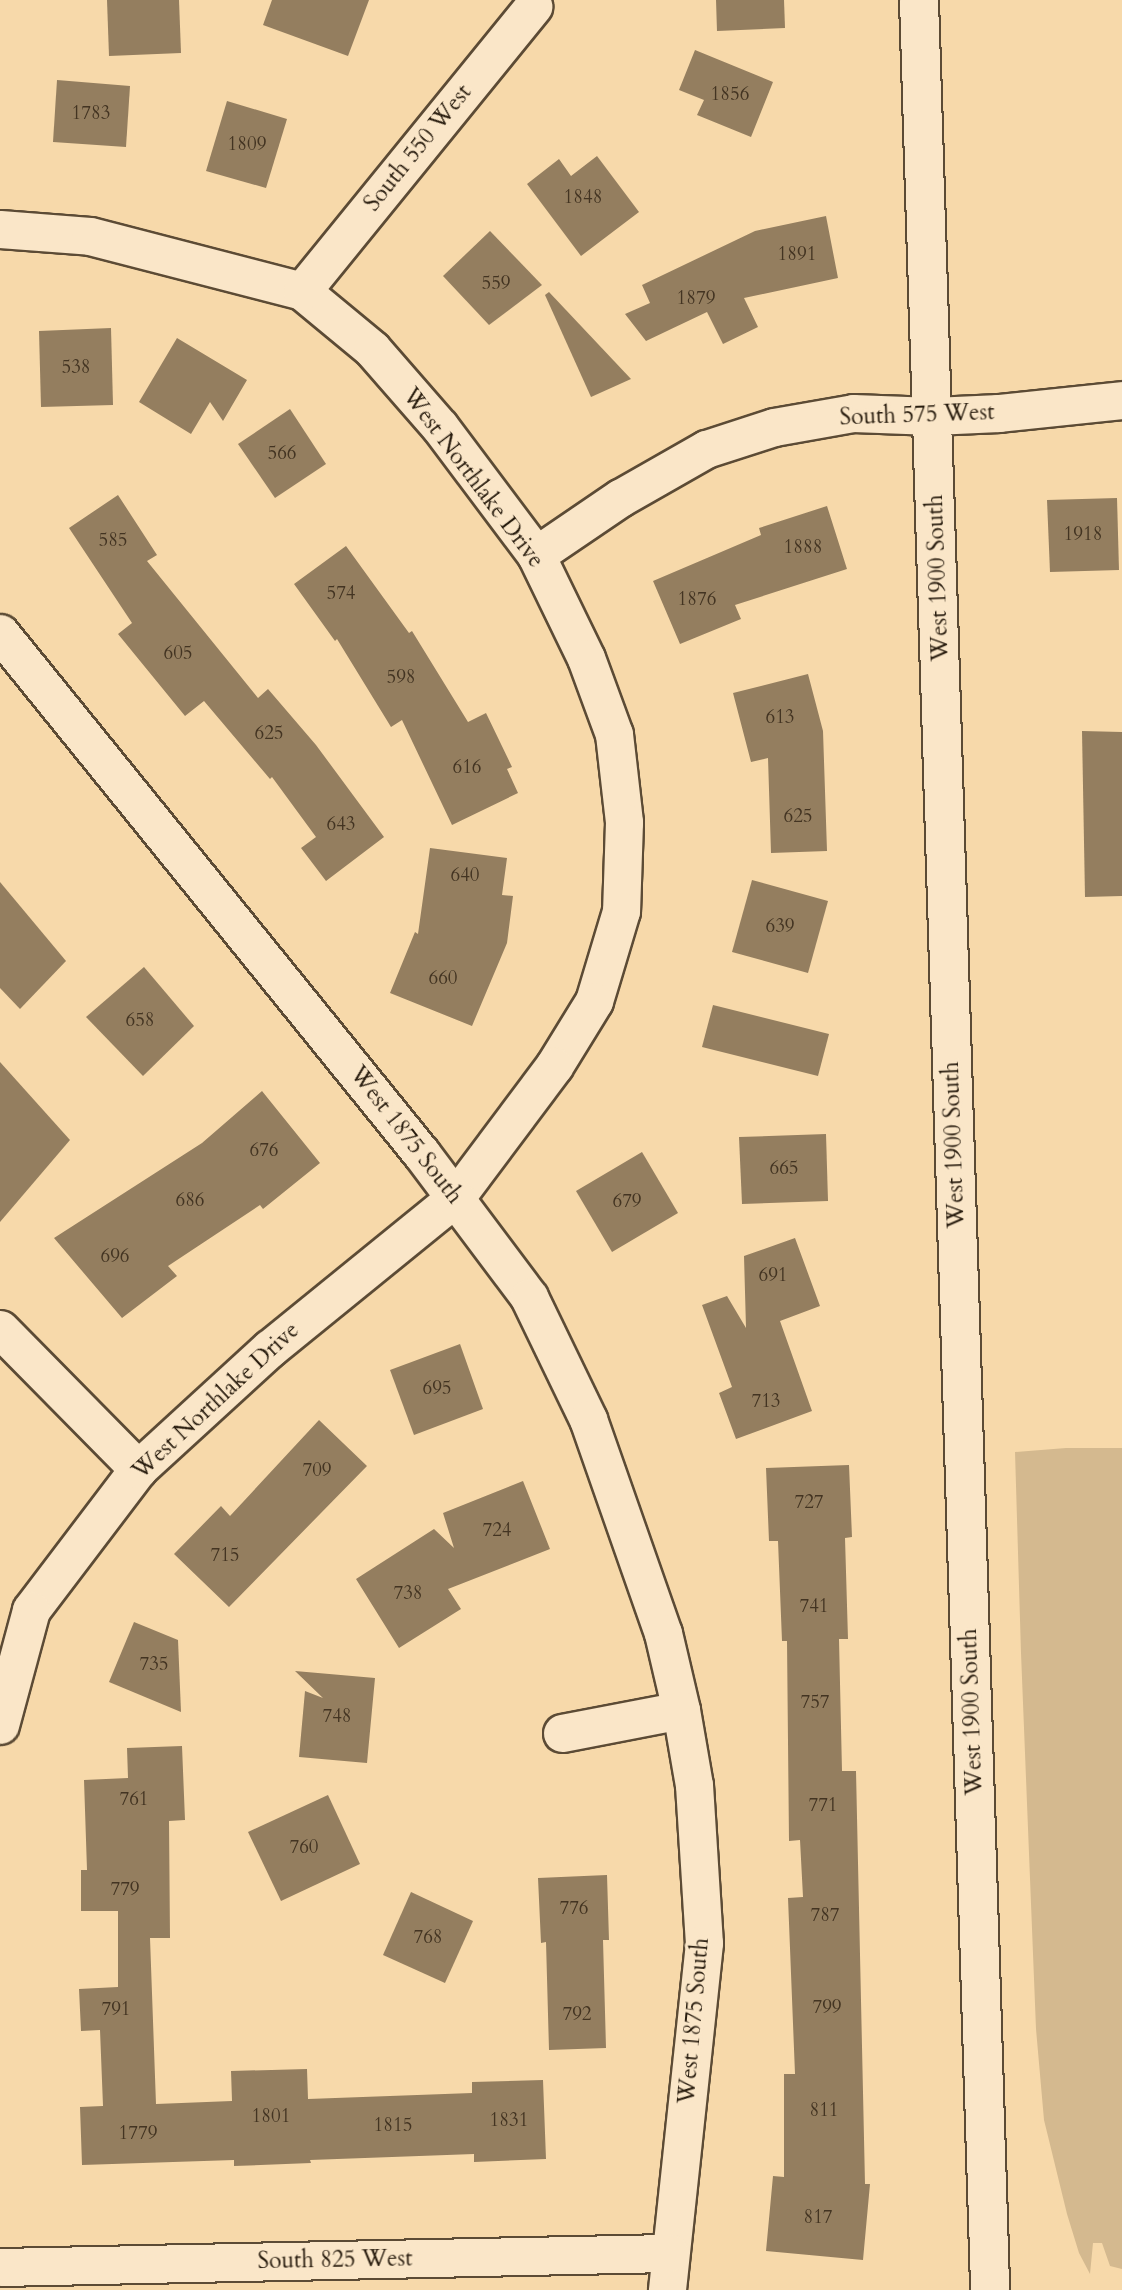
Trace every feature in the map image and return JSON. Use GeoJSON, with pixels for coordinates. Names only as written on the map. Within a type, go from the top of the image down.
{"type":"FeatureCollection","features":[{"type":"Feature","properties":{"kind":"street","name":"West 1900 South"},"geometry":{"type":"LineString","coordinates":[[919,0],[990,2290]]}},
{"type":"Feature","properties":{"kind":"street","name":"South 550 West"},"geometry":{"type":"LineString","coordinates":[[302,291],[534,6]]}},
{"type":"Feature","properties":{"kind":"street","name":"West Northlake Drive"},"geometry":{"type":"LineString","coordinates":[[0,229],[90,236],[302,291],[372,349],[440,427],[536,555],[586,658],[614,734],[624,822],[621,911],[594,1001],[554,1066],[456,1197],[270,1348],[138,1469],[31,1610],[0,1725]]}},
{"type":"Feature","properties":{"kind":"street","name":"South 575 West"},"geometry":{"type":"LineString","coordinates":[[536,555],[620,498],[706,449],[774,427],[853,413],[933,416],[999,413],[1122,400]]}},
{"type":"Feature","properties":{"kind":"street","name":"West 1875 South"},"geometry":{"type":"LineString","coordinates":[[0,633],[456,1197],[530,1297],[588,1419],[663,1633],[681,1710],[694,1785],[704,1943],[667,2290]]}},
{"type":"Feature","properties":{"kind":"street"},"geometry":{"type":"LineString","coordinates":[[0,1329],[138,1469]]}},
{"type":"Feature","properties":{"kind":"street"},"geometry":{"type":"LineString","coordinates":[[562,1733],[681,1710]]}},
{"type":"Feature","properties":{"kind":"street","name":"South 825 West"},"geometry":{"type":"LineString","coordinates":[[0,2267],[670,2253]]}},
{"type":"Feature","properties":{"kind":"shaded area"},"geometry":{"type":"Polygon","coordinates":[[[1122,1448],[1122,2269],[1110,2266],[1102,2243],[1093,2243],[1090,2274],[1079,2253],[1067,2214],[1044,2120],[1036,2029],[1015,1452],[1122,1448]]]}},
{"type":"Feature","properties":{"kind":"building"},"geometry":{"type":"Polygon","coordinates":[[[107,0],[179,0],[181,53],[109,56],[107,0]]]}},
{"type":"Feature","properties":{"kind":"building"},"geometry":{"type":"Polygon","coordinates":[[[272,0],[369,0],[348,56],[263,25],[272,0]]]}},
{"type":"Feature","properties":{"kind":"building"},"geometry":{"type":"Polygon","coordinates":[[[716,0],[784,0],[785,28],[717,31],[716,0]]]}},
{"type":"Feature","properties":{"kind":"building"},"geometry":{"type":"Polygon","coordinates":[[[695,50],[773,82],[751,137],[697,115],[704,100],[679,90],[695,50]]]}},
{"type":"Feature","properties":{"kind":"building"},"geometry":{"type":"Polygon","coordinates":[[[57,80],[130,86],[126,147],[53,142],[57,80]]]}},
{"type":"Feature","properties":{"kind":"building"},"geometry":{"type":"Polygon","coordinates":[[[227,101],[287,119],[266,188],[206,171],[227,101]]]}},
{"type":"Feature","properties":{"kind":"building"},"geometry":{"type":"Polygon","coordinates":[[[597,156],[639,212],[581,256],[527,184],[559,159],[571,176],[597,156]]]}},
{"type":"Feature","properties":{"kind":"building"},"geometry":{"type":"Polygon","coordinates":[[[826,216],[838,278],[744,298],[758,327],[723,344],[707,312],[646,341],[625,314],[650,303],[642,285],[755,231],[826,216]]]}},
{"type":"Feature","properties":{"kind":"building"},"geometry":{"type":"Polygon","coordinates":[[[490,231],[542,285],[489,325],[443,276],[490,231]]]}},
{"type":"Feature","properties":{"kind":"building"},"geometry":{"type":"Polygon","coordinates":[[[549,292],[631,379],[591,397],[545,295],[549,292]]]}},
{"type":"Feature","properties":{"kind":"building"},"geometry":{"type":"Polygon","coordinates":[[[111,328],[113,405],[41,407],[39,331],[111,328]]]}},
{"type":"Feature","properties":{"kind":"building"},"geometry":{"type":"Polygon","coordinates":[[[177,338],[247,380],[223,421],[210,402],[191,434],[139,402],[177,338]]]}},
{"type":"Feature","properties":{"kind":"building"},"geometry":{"type":"Polygon","coordinates":[[[290,409],[326,464],[275,498],[238,444],[290,409]]]}},
{"type":"Feature","properties":{"kind":"building"},"geometry":{"type":"Polygon","coordinates":[[[118,495],[157,555],[147,561],[258,698],[268,689],[316,745],[384,837],[326,881],[301,848],[316,837],[272,777],[270,779],[204,701],[185,716],[118,634],[132,623],[69,528],[118,495]]]}},
{"type":"Feature","properties":{"kind":"building"},"geometry":{"type":"Polygon","coordinates":[[[1117,498],[1119,570],[1050,572],[1047,500],[1117,498]]]}},
{"type":"Feature","properties":{"kind":"building"},"geometry":{"type":"Polygon","coordinates":[[[827,506],[847,569],[735,605],[741,619],[680,644],[653,581],[761,535],[759,528],[827,506]]]}},
{"type":"Feature","properties":{"kind":"building"},"geometry":{"type":"Polygon","coordinates":[[[346,546],[409,633],[412,631],[468,722],[486,713],[512,767],[507,769],[518,793],[452,825],[402,720],[391,727],[337,639],[335,641],[294,584],[346,546]]]}},
{"type":"Feature","properties":{"kind":"building"},"geometry":{"type":"Polygon","coordinates":[[[808,674],[823,731],[827,851],[771,853],[768,758],[751,762],[733,693],[808,674]]]}},
{"type":"Feature","properties":{"kind":"building"},"geometry":{"type":"Polygon","coordinates":[[[1082,731],[1122,732],[1122,896],[1085,897],[1082,731]]]}},
{"type":"Feature","properties":{"kind":"building"},"geometry":{"type":"Polygon","coordinates":[[[430,848],[507,858],[502,895],[513,896],[507,943],[472,1026],[390,993],[415,932],[418,934],[430,848]]]}},
{"type":"Feature","properties":{"kind":"building"},"geometry":{"type":"Polygon","coordinates":[[[752,880],[828,901],[808,973],[732,952],[752,880]]]}},
{"type":"Feature","properties":{"kind":"building"},"geometry":{"type":"Polygon","coordinates":[[[0,882],[66,961],[20,1009],[0,988],[0,882]]]}},
{"type":"Feature","properties":{"kind":"building"},"geometry":{"type":"Polygon","coordinates":[[[144,967],[194,1026],[143,1076],[86,1017],[144,967]]]}},
{"type":"Feature","properties":{"kind":"building"},"geometry":{"type":"Polygon","coordinates":[[[713,1005],[829,1034],[818,1076],[702,1047],[713,1005]]]}},
{"type":"Feature","properties":{"kind":"building"},"geometry":{"type":"Polygon","coordinates":[[[0,1062],[70,1140],[0,1222],[0,1062]]]}},
{"type":"Feature","properties":{"kind":"building"},"geometry":{"type":"Polygon","coordinates":[[[262,1091],[320,1163],[263,1209],[260,1205],[168,1266],[177,1276],[122,1318],[54,1238],[202,1143],[262,1091]]]}},
{"type":"Feature","properties":{"kind":"building"},"geometry":{"type":"Polygon","coordinates":[[[826,1134],[828,1201],[742,1204],[739,1137],[826,1134]]]}},
{"type":"Feature","properties":{"kind":"building"},"geometry":{"type":"Polygon","coordinates":[[[642,1152],[678,1213],[612,1252],[576,1191],[642,1152]]]}},
{"type":"Feature","properties":{"kind":"building"},"geometry":{"type":"Polygon","coordinates":[[[795,1238],[820,1306],[780,1321],[812,1411],[736,1439],[719,1393],[732,1387],[702,1305],[727,1296],[746,1328],[744,1256],[795,1238]]]}},
{"type":"Feature","properties":{"kind":"building"},"geometry":{"type":"Polygon","coordinates":[[[460,1344],[483,1409],[414,1435],[390,1370],[460,1344]]]}},
{"type":"Feature","properties":{"kind":"building"},"geometry":{"type":"Polygon","coordinates":[[[319,1420],[367,1466],[229,1607],[174,1554],[221,1506],[230,1516],[319,1420]]]}},
{"type":"Feature","properties":{"kind":"building"},"geometry":{"type":"Polygon","coordinates":[[[849,1465],[852,1537],[845,1538],[848,1639],[839,1639],[842,1771],[856,1771],[865,2184],[870,2184],[863,2260],[766,2251],[773,2176],[784,2177],[784,2074],[795,2074],[788,1898],[803,1897],[800,1840],[789,1841],[787,1641],[782,1641],[778,1541],[769,1541],[766,1468],[849,1465]]]}},
{"type":"Feature","properties":{"kind":"building"},"geometry":{"type":"Polygon","coordinates":[[[523,1481],[550,1549],[448,1589],[461,1609],[399,1648],[356,1579],[434,1529],[454,1548],[443,1513],[523,1481]]]}},
{"type":"Feature","properties":{"kind":"building"},"geometry":{"type":"Polygon","coordinates":[[[134,1622],[178,1640],[181,1712],[109,1682],[134,1622]]]}},
{"type":"Feature","properties":{"kind":"building"},"geometry":{"type":"Polygon","coordinates":[[[295,1671],[375,1678],[367,1763],[299,1757],[305,1691],[323,1698],[295,1671]]]}},
{"type":"Feature","properties":{"kind":"building"},"geometry":{"type":"Polygon","coordinates":[[[182,1746],[185,1820],[169,1821],[170,1938],[150,1938],[156,2104],[232,2101],[231,2071],[307,2069],[308,2099],[472,2093],[472,2082],[543,2080],[546,2159],[474,2162],[474,2154],[310,2160],[311,2163],[234,2166],[234,2160],[82,2165],[80,2107],[103,2106],[100,2030],[81,2031],[79,1989],[118,1987],[118,1911],[81,1911],[81,1870],[87,1870],[84,1780],[128,1778],[127,1748],[182,1746]]]}},
{"type":"Feature","properties":{"kind":"building"},"geometry":{"type":"Polygon","coordinates":[[[328,1795],[360,1864],[281,1901],[248,1832],[328,1795]]]}},
{"type":"Feature","properties":{"kind":"building"},"geometry":{"type":"Polygon","coordinates":[[[607,1875],[609,1940],[603,1940],[606,2048],[549,2050],[546,1942],[541,1943],[538,1878],[607,1875]]]}},
{"type":"Feature","properties":{"kind":"building"},"geometry":{"type":"Polygon","coordinates":[[[411,1892],[473,1921],[445,1983],[383,1955],[411,1892]]]}}]}
